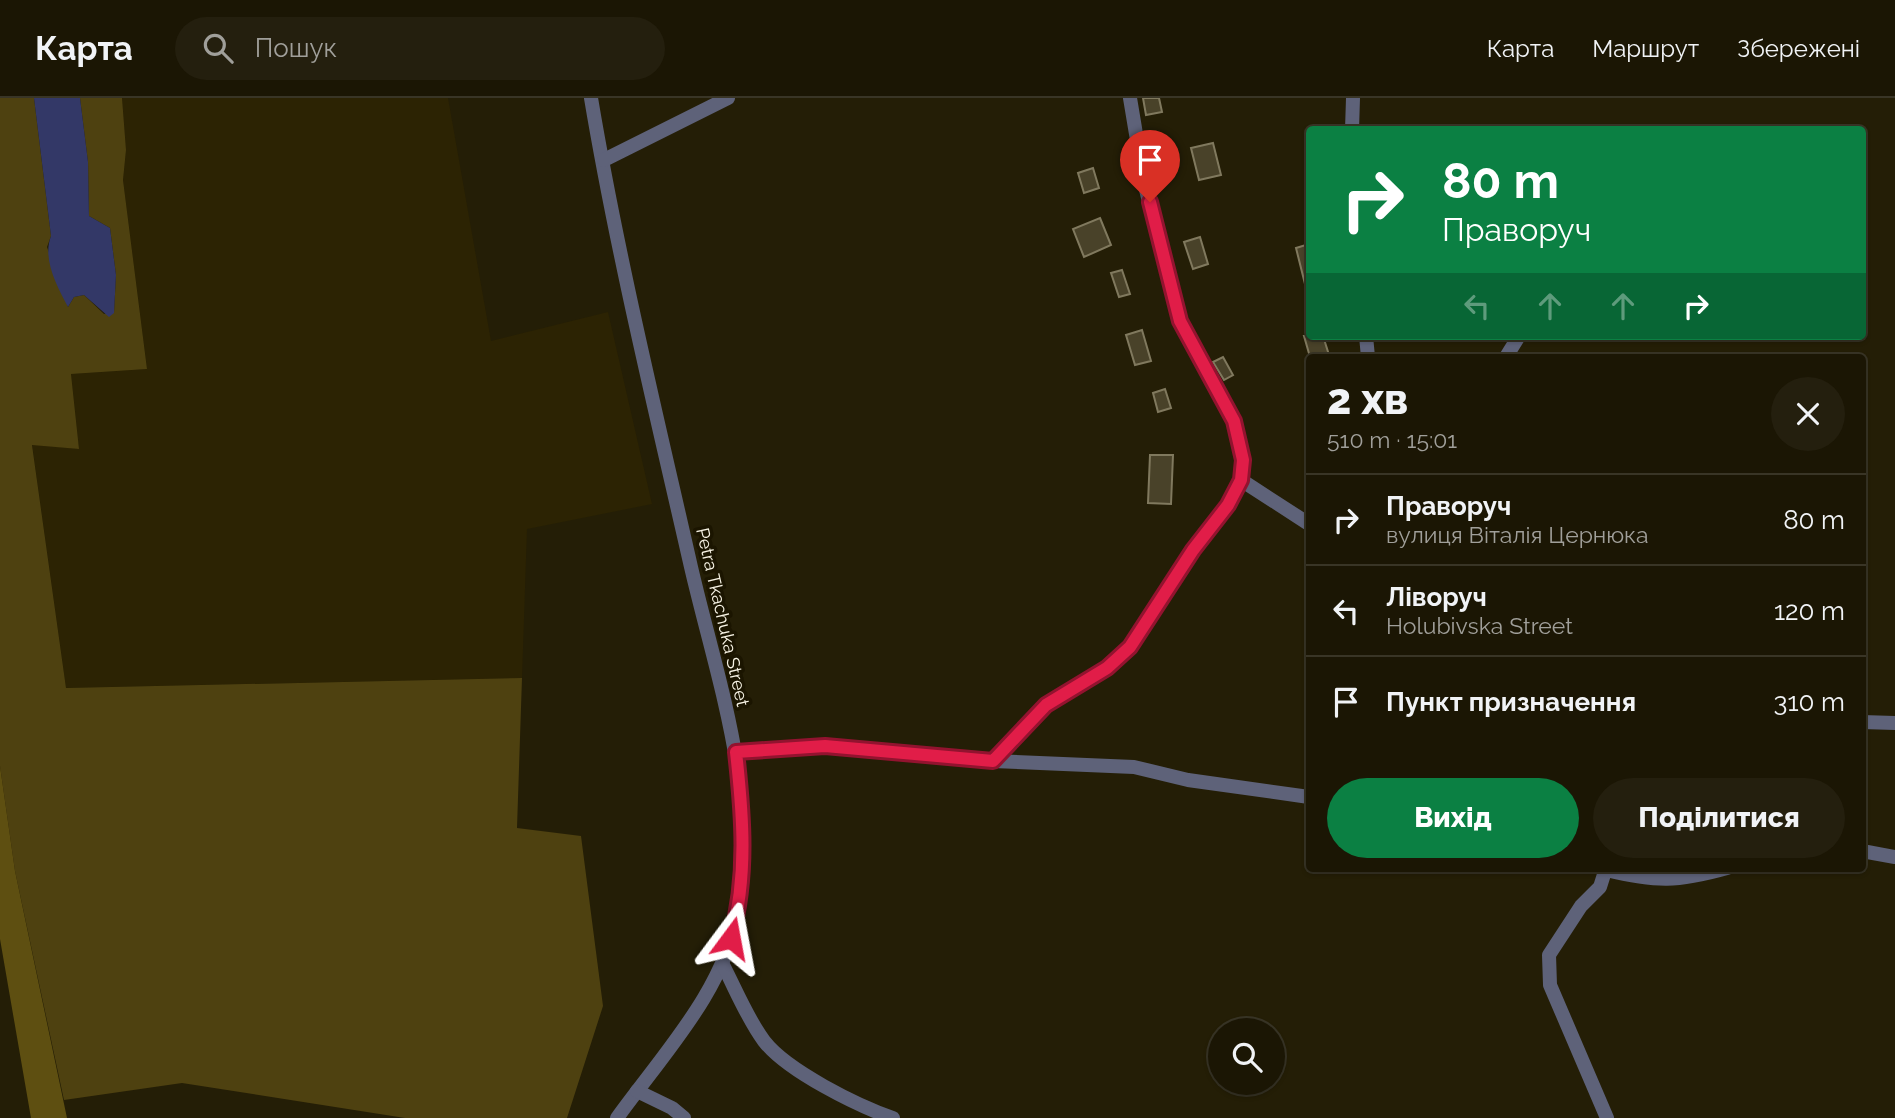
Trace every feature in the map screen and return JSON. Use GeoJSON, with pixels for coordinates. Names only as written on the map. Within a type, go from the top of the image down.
{"type":"FeatureCollection","features":[{"type":"Feature","properties":{"kind":"street","name":"Petra Tkachuka Street"},"geometry":{"type":"LineString","coordinates":[[592,98],[664,452],[736,752],[745,832],[738,911],[723,965],[704,998],[617,1118]]}},
{"type":"Feature","properties":{"kind":"street"},"geometry":{"type":"LineString","coordinates":[[604,160],[728,98]]}},
{"type":"Feature","properties":{"kind":"street"},"geometry":{"type":"LineString","coordinates":[[993,761],[1046,705],[1107,668],[1130,647],[1193,550],[1228,505],[1241,480],[1243,460],[1234,421],[1180,321],[1144,182],[1130,98]]}},
{"type":"Feature","properties":{"kind":"street"},"geometry":{"type":"LineString","coordinates":[[1352,126],[1353,98]]}},
{"type":"Feature","properties":{"kind":"street"},"geometry":{"type":"LineString","coordinates":[[1241,480],[1306,522]]}},
{"type":"Feature","properties":{"kind":"street"},"geometry":{"type":"LineString","coordinates":[[1866,722],[1895,723]]}},
{"type":"Feature","properties":{"kind":"street"},"geometry":{"type":"LineString","coordinates":[[736,752],[825,746],[993,761],[1134,767],[1188,780],[1306,797]]}},
{"type":"Feature","properties":{"kind":"street"},"geometry":{"type":"LineString","coordinates":[[1866,852],[1895,857]]}},
{"type":"Feature","properties":{"kind":"street"},"geometry":{"type":"LineString","coordinates":[[1605,872],[1600,887],[1581,906],[1549,955],[1550,985],[1605,1117]]}},
{"type":"Feature","properties":{"kind":"street"},"geometry":{"type":"LineString","coordinates":[[1617,872],[1639,878],[1683,880],[1712,872]]}},
{"type":"Feature","properties":{"kind":"street"},"geometry":{"type":"LineString","coordinates":[[723,965],[765,1043],[804,1073],[833,1090],[893,1118]]}},
{"type":"Feature","properties":{"kind":"street"},"geometry":{"type":"LineString","coordinates":[[637,1091],[672,1108],[684,1118]]}},
{"type":"Feature","properties":{"kind":"shaded area"},"geometry":{"type":"Polygon","coordinates":[[[0,98],[34,98],[51,236],[47,247],[68,307],[74,297],[84,295],[104,314],[114,312],[116,275],[110,228],[89,216],[88,162],[80,98],[122,98],[126,150],[123,180],[147,369],[71,374],[79,449],[32,445],[66,688],[522,678],[517,828],[581,836],[603,1006],[567,1118],[405,1118],[182,1083],[64,1100],[15,871],[0,766],[0,98]]]}},
{"type":"Feature","properties":{"kind":"shaded area"},"geometry":{"type":"Polygon","coordinates":[[[122,98],[448,98],[491,341],[608,312],[652,504],[527,529],[522,678],[66,688],[32,444],[79,449],[71,374],[147,369],[123,180],[126,150],[122,98]]]}},
{"type":"Feature","properties":{"kind":"shaded area"},"geometry":{"type":"Polygon","coordinates":[[[0,766],[15,871],[67,1118],[31,1118],[0,939],[0,766]]]}},
{"type":"Feature","properties":{"kind":"water"},"geometry":{"type":"Polygon","coordinates":[[[34,98],[80,98],[88,162],[89,216],[110,228],[116,275],[114,313],[109,317],[84,295],[74,297],[68,307],[52,272],[48,254],[51,236],[34,98]]]}},
{"type":"Feature","properties":{"kind":"building"},"geometry":{"type":"Polygon","coordinates":[[[1143,98],[1159,98],[1162,112],[1146,115],[1143,98]]]}},
{"type":"Feature","properties":{"kind":"building"},"geometry":{"type":"Polygon","coordinates":[[[1213,143],[1221,175],[1199,180],[1191,148],[1213,143]]]}},
{"type":"Feature","properties":{"kind":"building"},"geometry":{"type":"Polygon","coordinates":[[[1093,168],[1099,188],[1084,193],[1078,173],[1093,168]]]}},
{"type":"Feature","properties":{"kind":"building"},"geometry":{"type":"Polygon","coordinates":[[[1100,218],[1111,245],[1084,257],[1073,229],[1100,218]]]}},
{"type":"Feature","properties":{"kind":"building"},"geometry":{"type":"Polygon","coordinates":[[[1200,237],[1208,264],[1193,269],[1184,242],[1200,237]]]}},
{"type":"Feature","properties":{"kind":"building"},"geometry":{"type":"Polygon","coordinates":[[[1306,245],[1306,284],[1305,284],[1296,248],[1306,245]]]}},
{"type":"Feature","properties":{"kind":"building"},"geometry":{"type":"Polygon","coordinates":[[[1122,270],[1130,294],[1119,297],[1111,273],[1122,270]]]}},
{"type":"Feature","properties":{"kind":"building"},"geometry":{"type":"Polygon","coordinates":[[[1142,330],[1151,361],[1135,365],[1126,335],[1142,330]]]}},
{"type":"Feature","properties":{"kind":"building"},"geometry":{"type":"Polygon","coordinates":[[[1304,336],[1306,340],[1324,340],[1329,354],[1309,354],[1304,336]]]}},
{"type":"Feature","properties":{"kind":"building"},"geometry":{"type":"Polygon","coordinates":[[[1223,357],[1233,375],[1224,380],[1213,362],[1223,357]]]}},
{"type":"Feature","properties":{"kind":"building"},"geometry":{"type":"Polygon","coordinates":[[[1165,389],[1171,408],[1158,412],[1153,393],[1165,389]]]}},
{"type":"Feature","properties":{"kind":"building"},"geometry":{"type":"Polygon","coordinates":[[[1150,455],[1173,455],[1171,504],[1148,503],[1150,455]]]}},
{"type":"Feature","properties":{"kind":"route"},"geometry":{"type":"LineString","coordinates":[[731,938],[738,911],[745,832],[736,752],[825,746],[993,761],[1021,728],[1046,705],[1107,668],[1130,647],[1193,550],[1228,505],[1241,480],[1243,460],[1234,421],[1180,321],[1150,202]]}}]}
